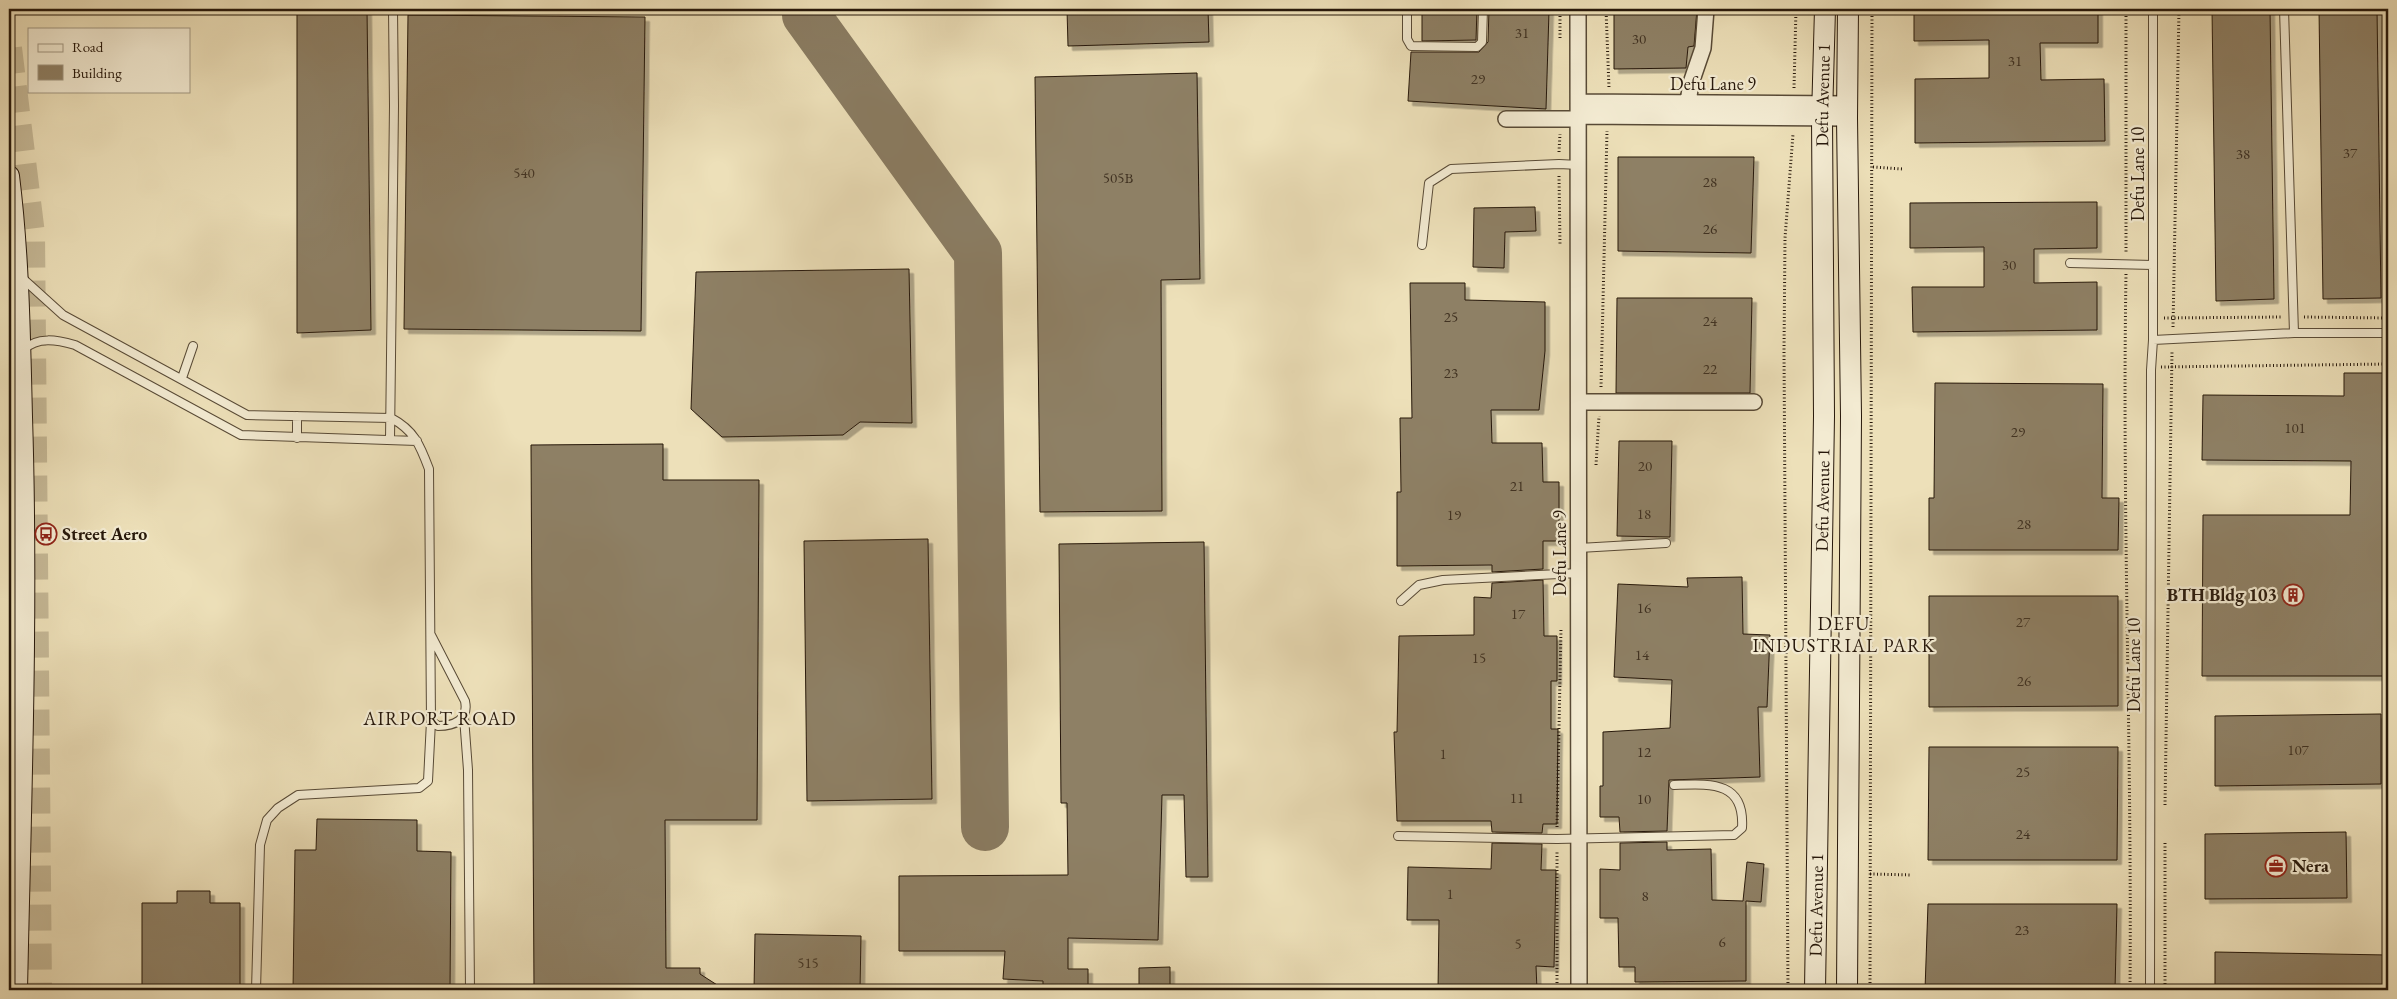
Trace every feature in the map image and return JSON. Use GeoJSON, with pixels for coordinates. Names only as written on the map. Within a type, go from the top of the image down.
{"type":"FeatureCollection","features":[{"type":"Feature","properties":{"kind":"main road","name":"Defu Avenue 1"},"geometry":{"type":"LineString","coordinates":[[1815,990],[1824,416],[1822,110],[1825,9]]}},
{"type":"Feature","properties":{"kind":"main road","name":"Defu Avenue 1"},"geometry":{"type":"LineString","coordinates":[[1847,990],[1851,416],[1847,111],[1848,9]]}},
{"type":"Feature","properties":{"kind":"main road"},"geometry":{"type":"LineString","coordinates":[[9,176],[18,274],[25,622],[17,990]]}},
{"type":"Feature","properties":{"kind":"street","name":"Defu Lane 9"},"geometry":{"type":"LineString","coordinates":[[1578,9],[1579,990]]}},
{"type":"Feature","properties":{"kind":"street"},"geometry":{"type":"LineString","coordinates":[[1688,102],[1691,83],[1703,48],[1706,9]]}},
{"type":"Feature","properties":{"kind":"street","name":"Defu Lane 9"},"geometry":{"type":"LineString","coordinates":[[1579,112],[1688,102],[1794,103],[1822,110],[1847,111]]}},
{"type":"Feature","properties":{"kind":"street","name":"Defu Lane 9"},"geometry":{"type":"LineString","coordinates":[[1608,109],[1793,118],[1822,110]]}},
{"type":"Feature","properties":{"kind":"street"},"geometry":{"type":"LineString","coordinates":[[1506,119],[1560,120],[1579,112]]}},
{"type":"Feature","properties":{"kind":"street"},"geometry":{"type":"LineString","coordinates":[[1579,402],[1754,402]]}},
{"type":"Feature","properties":{"kind":"lane"},"geometry":{"type":"LineString","coordinates":[[390,440],[394,106],[393,9]]}},
{"type":"Feature","properties":{"kind":"lane"},"geometry":{"type":"LineString","coordinates":[[1407,9],[1407,39],[1411,46],[1477,47],[1482,42],[1483,9]]}},
{"type":"Feature","properties":{"kind":"lane","name":"Defu Lane 10"},"geometry":{"type":"LineString","coordinates":[[2150,990],[2153,9]]}},
{"type":"Feature","properties":{"kind":"lane"},"geometry":{"type":"LineString","coordinates":[[2284,9],[2294,333]]}},
{"type":"Feature","properties":{"kind":"lane"},"geometry":{"type":"LineString","coordinates":[[1422,245],[1430,183],[1442,173],[1451,169],[1559,164],[1579,165]]}},
{"type":"Feature","properties":{"kind":"lane"},"geometry":{"type":"LineString","coordinates":[[2070,263],[2153,265]]}},
{"type":"Feature","properties":{"kind":"lane"},"geometry":{"type":"LineString","coordinates":[[18,274],[63,315],[247,415],[391,418],[406,426],[417,441],[429,469],[431,721],[428,781],[419,788],[298,794],[278,808],[268,820],[260,845],[256,990]]}},
{"type":"Feature","properties":{"kind":"lane"},"geometry":{"type":"LineString","coordinates":[[2153,340],[2294,333],[2388,333]]}},
{"type":"Feature","properties":{"kind":"lane"},"geometry":{"type":"LineString","coordinates":[[20,354],[24,348],[46,340],[54,339],[75,345],[241,435],[417,441]]}},
{"type":"Feature","properties":{"kind":"lane"},"geometry":{"type":"LineString","coordinates":[[182,378],[193,346]]}},
{"type":"Feature","properties":{"kind":"lane"},"geometry":{"type":"LineString","coordinates":[[297,416],[297,438]]}},
{"type":"Feature","properties":{"kind":"lane"},"geometry":{"type":"LineString","coordinates":[[1579,548],[1666,543]]}},
{"type":"Feature","properties":{"kind":"lane"},"geometry":{"type":"LineString","coordinates":[[1401,601],[1419,586],[1443,580],[1579,573]]}},
{"type":"Feature","properties":{"kind":"lane"},"geometry":{"type":"LineString","coordinates":[[430,634],[465,701],[466,709],[464,717],[468,770],[470,990]]}},
{"type":"Feature","properties":{"kind":"lane"},"geometry":{"type":"LineString","coordinates":[[431,721],[438,726],[446,726],[455,724],[464,717]]}},
{"type":"Feature","properties":{"kind":"lane"},"geometry":{"type":"LineString","coordinates":[[1398,836],[1557,839],[1734,835],[1742,828],[1743,814],[1739,802],[1728,788],[1702,784],[1674,785]]}},
{"type":"Feature","properties":{"kind":"path"},"geometry":{"type":"LineString","coordinates":[[1560,9],[1560,46]]}},
{"type":"Feature","properties":{"kind":"path"},"geometry":{"type":"LineString","coordinates":[[1596,470],[1600,402],[1608,109],[1606,9]]}},
{"type":"Feature","properties":{"kind":"path"},"geometry":{"type":"LineString","coordinates":[[1794,103],[1796,9]]}},
{"type":"Feature","properties":{"kind":"path"},"geometry":{"type":"LineString","coordinates":[[1870,990],[1872,9]]}},
{"type":"Feature","properties":{"kind":"path"},"geometry":{"type":"LineString","coordinates":[[2126,9],[2126,261]]}},
{"type":"Feature","properties":{"kind":"path"},"geometry":{"type":"LineString","coordinates":[[2164,810],[2179,9]]}},
{"type":"Feature","properties":{"kind":"path"},"geometry":{"type":"LineString","coordinates":[[1788,990],[1784,342],[1785,238],[1793,118]]}},
{"type":"Feature","properties":{"kind":"path"},"geometry":{"type":"LineString","coordinates":[[1560,120],[1560,250]]}},
{"type":"Feature","properties":{"kind":"path"},"geometry":{"type":"LineString","coordinates":[[1873,167],[1903,169]]}},
{"type":"Feature","properties":{"kind":"path"},"geometry":{"type":"LineString","coordinates":[[2126,271],[2124,369],[2131,881],[2130,990]]}},
{"type":"Feature","properties":{"kind":"path"},"geometry":{"type":"LineString","coordinates":[[2153,318],[2388,318]]}},
{"type":"Feature","properties":{"kind":"path"},"geometry":{"type":"LineString","coordinates":[[2151,367],[2388,364]]}},
{"type":"Feature","properties":{"kind":"path"},"geometry":{"type":"LineString","coordinates":[[1557,990],[1557,839],[1561,619]]}},
{"type":"Feature","properties":{"kind":"path"},"geometry":{"type":"LineString","coordinates":[[2164,836],[2165,990]]}},
{"type":"Feature","properties":{"kind":"path"},"geometry":{"type":"LineString","coordinates":[[1870,874],[1912,875]]}},
{"type":"Feature","properties":{"kind":"building"},"geometry":{"type":"Polygon","coordinates":[[[297,9],[367,9],[371,330],[297,333],[297,9]]]}},
{"type":"Feature","properties":{"kind":"building"},"geometry":{"type":"Polygon","coordinates":[[[1067,9],[1208,9],[1209,42],[1068,46],[1067,9]]]}},
{"type":"Feature","properties":{"kind":"building"},"geometry":{"type":"Polygon","coordinates":[[[1422,9],[1477,9],[1476,40],[1422,41],[1422,9]]]}},
{"type":"Feature","properties":{"kind":"building"},"geometry":{"type":"Polygon","coordinates":[[[1489,9],[1549,11],[1546,109],[1408,101],[1411,52],[1479,52],[1488,42],[1489,9]]]}},
{"type":"Feature","properties":{"kind":"building"},"geometry":{"type":"Polygon","coordinates":[[[1614,9],[1697,9],[1694,46],[1688,47],[1686,68],[1614,69],[1614,9]]]}},
{"type":"Feature","properties":{"kind":"building"},"geometry":{"type":"Polygon","coordinates":[[[1914,9],[2098,9],[2098,43],[2040,43],[2041,80],[2104,79],[2105,141],[1915,143],[1915,79],[1989,78],[1989,40],[1914,41],[1914,9]]]}},
{"type":"Feature","properties":{"kind":"building"},"geometry":{"type":"Polygon","coordinates":[[[2212,9],[2270,9],[2274,299],[2216,301],[2212,9]]]}},
{"type":"Feature","properties":{"kind":"building"},"geometry":{"type":"Polygon","coordinates":[[[2319,9],[2377,9],[2381,298],[2323,299],[2319,9]]]}},
{"type":"Feature","properties":{"kind":"building"},"geometry":{"type":"Polygon","coordinates":[[[408,15],[645,17],[641,331],[404,329],[408,15]]]}},
{"type":"Feature","properties":{"kind":"building"},"geometry":{"type":"Polygon","coordinates":[[[1197,73],[1200,279],[1161,280],[1162,511],[1040,512],[1035,77],[1197,73]]]}},
{"type":"Feature","properties":{"kind":"building"},"geometry":{"type":"Polygon","coordinates":[[[1618,157],[1754,157],[1751,253],[1618,251],[1618,157]]]}},
{"type":"Feature","properties":{"kind":"building"},"geometry":{"type":"Polygon","coordinates":[[[2097,202],[2097,248],[2034,249],[2034,283],[2097,282],[2097,330],[1913,332],[1912,287],[1984,287],[1984,247],[1910,248],[1910,203],[2097,202]]]}},
{"type":"Feature","properties":{"kind":"building"},"geometry":{"type":"Polygon","coordinates":[[[1535,207],[1536,231],[1505,232],[1504,268],[1473,267],[1474,208],[1535,207]]]}},
{"type":"Feature","properties":{"kind":"building"},"geometry":{"type":"Polygon","coordinates":[[[909,269],[912,423],[860,422],[843,435],[722,437],[691,409],[696,272],[909,269]]]}},
{"type":"Feature","properties":{"kind":"building"},"geometry":{"type":"Polygon","coordinates":[[[1410,283],[1465,283],[1465,300],[1545,302],[1545,351],[1539,410],[1491,410],[1492,443],[1542,443],[1543,482],[1559,482],[1559,541],[1543,541],[1543,569],[1492,572],[1492,565],[1397,566],[1397,492],[1401,492],[1400,418],[1412,418],[1410,283]]]}},
{"type":"Feature","properties":{"kind":"building"},"geometry":{"type":"Polygon","coordinates":[[[1617,298],[1752,298],[1750,393],[1616,393],[1617,298]]]}},
{"type":"Feature","properties":{"kind":"building","name":"BTH Bldg 103"},"geometry":{"type":"Polygon","coordinates":[[[2344,373],[2388,373],[2388,461],[2384,461],[2383,676],[2202,676],[2203,515],[2350,515],[2351,461],[2202,460],[2203,395],[2344,396],[2344,373]]]}},
{"type":"Feature","properties":{"kind":"building"},"geometry":{"type":"Polygon","coordinates":[[[1935,383],[2103,384],[2102,498],[2119,498],[2118,550],[1929,550],[1929,498],[1934,498],[1935,383]]]}},
{"type":"Feature","properties":{"kind":"building"},"geometry":{"type":"Polygon","coordinates":[[[1619,441],[1672,441],[1670,537],[1617,536],[1619,441]]]}},
{"type":"Feature","properties":{"kind":"building"},"geometry":{"type":"Polygon","coordinates":[[[663,444],[663,480],[759,480],[757,820],[665,820],[666,968],[700,968],[700,974],[725,990],[534,990],[531,445],[663,444]]]}},
{"type":"Feature","properties":{"kind":"building"},"geometry":{"type":"Polygon","coordinates":[[[928,539],[932,799],[807,801],[804,541],[928,539]]]}},
{"type":"Feature","properties":{"kind":"building"},"geometry":{"type":"Polygon","coordinates":[[[1204,542],[1208,877],[1186,877],[1184,795],[1162,795],[1158,940],[1068,938],[1068,969],[1088,969],[1088,990],[1043,990],[1043,981],[1003,979],[1005,951],[899,951],[899,876],[1068,875],[1067,803],[1061,803],[1059,544],[1204,542]]]}},
{"type":"Feature","properties":{"kind":"building"},"geometry":{"type":"Polygon","coordinates":[[[1742,577],[1743,634],[1770,635],[1767,707],[1758,707],[1760,777],[1669,780],[1667,831],[1620,832],[1619,817],[1600,817],[1600,786],[1603,786],[1603,732],[1670,728],[1672,680],[1614,677],[1618,584],[1688,587],[1687,578],[1742,577]]]}},
{"type":"Feature","properties":{"kind":"building"},"geometry":{"type":"Polygon","coordinates":[[[1543,580],[1544,636],[1557,636],[1557,681],[1551,681],[1551,729],[1558,729],[1557,824],[1543,824],[1542,833],[1492,832],[1491,821],[1397,821],[1394,732],[1397,732],[1399,636],[1474,635],[1474,597],[1491,598],[1492,583],[1543,580]]]}},
{"type":"Feature","properties":{"kind":"building"},"geometry":{"type":"Polygon","coordinates":[[[1929,596],[2118,596],[2118,706],[1929,707],[1929,596]]]}},
{"type":"Feature","properties":{"kind":"building"},"geometry":{"type":"Polygon","coordinates":[[[2381,714],[2381,784],[2215,786],[2215,716],[2381,714]]]}},
{"type":"Feature","properties":{"kind":"building"},"geometry":{"type":"Polygon","coordinates":[[[1929,747],[2118,747],[2117,860],[1928,860],[1929,747]]]}},
{"type":"Feature","properties":{"kind":"building"},"geometry":{"type":"Polygon","coordinates":[[[317,819],[417,820],[417,851],[451,852],[450,990],[293,990],[295,850],[316,850],[317,819]]]}},
{"type":"Feature","properties":{"kind":"building","name":"Nera"},"geometry":{"type":"Polygon","coordinates":[[[2346,832],[2347,898],[2205,899],[2205,834],[2346,832]]]}},
{"type":"Feature","properties":{"kind":"building"},"geometry":{"type":"Polygon","coordinates":[[[1667,842],[1667,850],[1711,849],[1712,900],[1743,901],[1747,862],[1764,864],[1761,902],[1746,901],[1746,981],[1635,982],[1635,967],[1619,967],[1618,918],[1600,918],[1600,869],[1620,870],[1620,843],[1667,842]]]}},
{"type":"Feature","properties":{"kind":"building"},"geometry":{"type":"Polygon","coordinates":[[[1492,843],[1542,844],[1541,870],[1556,870],[1554,967],[1536,966],[1537,990],[1438,990],[1439,920],[1407,920],[1408,867],[1491,869],[1492,843]]]}},
{"type":"Feature","properties":{"kind":"building"},"geometry":{"type":"Polygon","coordinates":[[[177,891],[210,891],[210,903],[240,903],[240,990],[142,990],[142,903],[177,903],[177,891]]]}},
{"type":"Feature","properties":{"kind":"building"},"geometry":{"type":"Polygon","coordinates":[[[1928,904],[2117,904],[2115,990],[1925,990],[1928,904]]]}},
{"type":"Feature","properties":{"kind":"building"},"geometry":{"type":"Polygon","coordinates":[[[755,934],[861,936],[860,990],[754,990],[755,934]]]}},
{"type":"Feature","properties":{"kind":"building"},"geometry":{"type":"Polygon","coordinates":[[[2215,952],[2388,955],[2388,990],[2215,990],[2215,952]]]}},
{"type":"Feature","properties":{"kind":"building"},"geometry":{"type":"Polygon","coordinates":[[[1170,967],[1170,990],[1139,990],[1139,968],[1170,967]]]}},
{"type":"Feature","properties":{"kind":"taxiway"},"geometry":{"type":"LineString","coordinates":[[806,9],[806,15],[978,253],[985,827]]}},
{"type":"Feature","properties":{"kind":"tunnel"},"geometry":{"type":"LineString","coordinates":[[9,48],[32,234],[39,990]]}},
{"type":"Feature","properties":{"kind":"place","name":"Street Aero"},"geometry":{"type":"Point","coordinates":[46,534]}},
{"type":"Feature","properties":{"kind":"place","name":"BTH Bldg 103"},"geometry":{"type":"Point","coordinates":[2293,595]}},
{"type":"Feature","properties":{"kind":"place","name":"Nera"},"geometry":{"type":"Point","coordinates":[2276,866]}},
{"type":"Feature","properties":{"kind":"district","name":"DEFU INDUSTRIAL PARK"},"geometry":{"type":"Point","coordinates":[1844,634]}},
{"type":"Feature","properties":{"kind":"district","name":"AIRPORT ROAD"},"geometry":{"type":"Point","coordinates":[440,718]}}]}
